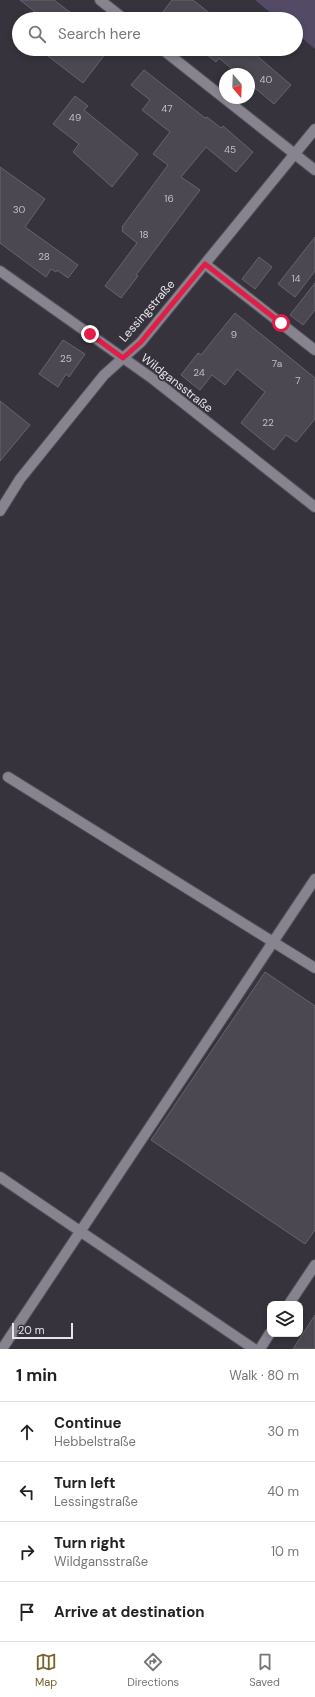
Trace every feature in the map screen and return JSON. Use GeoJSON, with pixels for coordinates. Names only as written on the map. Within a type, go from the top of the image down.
{"type":"FeatureCollection","features":[{"type":"Feature","properties":{"kind":"street"},"geometry":{"type":"LineString","coordinates":[[100,0],[115,12]]}},
{"type":"Feature","properties":{"kind":"street"},"geometry":{"type":"LineString","coordinates":[[171,56],[315,170]]}},
{"type":"Feature","properties":{"kind":"street","name":"Lessingstraße"},"geometry":{"type":"LineString","coordinates":[[0,511],[20,480],[99,381],[141,342],[315,129]]}},
{"type":"Feature","properties":{"kind":"street"},"geometry":{"type":"LineString","coordinates":[[205,264],[315,350]]}},
{"type":"Feature","properties":{"kind":"street","name":"Wildgansstraße"},"geometry":{"type":"LineString","coordinates":[[0,271],[153,379],[315,507]]}},
{"type":"Feature","properties":{"kind":"street"},"geometry":{"type":"LineString","coordinates":[[8,777],[315,968]]}},
{"type":"Feature","properties":{"kind":"street"},"geometry":{"type":"LineString","coordinates":[[2,1349],[315,879]]}},
{"type":"Feature","properties":{"kind":"street"},"geometry":{"type":"LineString","coordinates":[[0,1177],[80,1233],[254,1349]]}},
{"type":"Feature","properties":{"kind":"street"},"geometry":{"type":"LineString","coordinates":[[291,1301],[315,1265]]}},
{"type":"Feature","properties":{"kind":"street"},"geometry":{"type":"LineString","coordinates":[[260,1349],[268,1337]]}},
{"type":"Feature","properties":{"kind":"shaded area"},"geometry":{"type":"Polygon","coordinates":[[[255,0],[315,0],[315,49],[303,39],[303,12],[270,12],[255,0]]]}},
{"type":"Feature","properties":{"kind":"building"},"geometry":{"type":"Polygon","coordinates":[[[20,0],[54,0],[70,12],[35,12],[20,0]]]}},
{"type":"Feature","properties":{"kind":"building"},"geometry":{"type":"Polygon","coordinates":[[[172,0],[193,0],[208,12],[163,12],[172,0]]]}},
{"type":"Feature","properties":{"kind":"building"},"geometry":{"type":"Polygon","coordinates":[[[48,56],[104,56],[83,83],[48,56]]]}},
{"type":"Feature","properties":{"kind":"building"},"geometry":{"type":"Polygon","coordinates":[[[209,56],[257,56],[291,85],[274,104],[255,88],[255,68],[231,68],[219,58],[216,62],[209,56]]]}},
{"type":"Feature","properties":{"kind":"building"},"geometry":{"type":"Polygon","coordinates":[[[144,70],[205,118],[207,117],[221,128],[223,126],[253,152],[236,172],[206,147],[181,177],[200,190],[136,275],[138,276],[121,298],[105,286],[137,243],[122,231],[122,227],[168,165],[153,154],[170,132],[142,110],[150,100],[131,85],[144,70]]]}},
{"type":"Feature","properties":{"kind":"building"},"geometry":{"type":"Polygon","coordinates":[[[75,96],[88,106],[84,110],[138,154],[112,187],[73,152],[79,144],[53,124],[75,96]]]}},
{"type":"Feature","properties":{"kind":"building"},"geometry":{"type":"Polygon","coordinates":[[[0,167],[45,199],[25,227],[78,265],[68,278],[57,270],[56,272],[51,269],[46,277],[0,243],[0,167]]]}},
{"type":"Feature","properties":{"kind":"building"},"geometry":{"type":"Polygon","coordinates":[[[315,237],[315,271],[295,297],[278,284],[315,237]]]}},
{"type":"Feature","properties":{"kind":"building"},"geometry":{"type":"Polygon","coordinates":[[[259,257],[272,267],[255,289],[242,279],[259,257]]]}},
{"type":"Feature","properties":{"kind":"building"},"geometry":{"type":"Polygon","coordinates":[[[315,283],[315,310],[303,325],[290,315],[315,283]]]}},
{"type":"Feature","properties":{"kind":"building"},"geometry":{"type":"Polygon","coordinates":[[[235,313],[315,378],[315,419],[296,442],[286,435],[274,450],[241,423],[265,392],[237,369],[225,385],[212,375],[200,390],[181,375],[198,353],[201,355],[235,313]]]}},
{"type":"Feature","properties":{"kind":"building"},"geometry":{"type":"Polygon","coordinates":[[[63,340],[85,354],[69,377],[66,374],[58,387],[39,374],[63,340]]]}},
{"type":"Feature","properties":{"kind":"building"},"geometry":{"type":"Polygon","coordinates":[[[0,401],[30,425],[0,461],[0,401]]]}},
{"type":"Feature","properties":{"kind":"building"},"geometry":{"type":"Polygon","coordinates":[[[265,972],[315,1006],[315,1230],[305,1244],[151,1140],[265,972]]]}},
{"type":"Feature","properties":{"kind":"building"},"geometry":{"type":"Polygon","coordinates":[[[315,1315],[315,1349],[293,1349],[301,1337],[303,1337],[303,1334],[315,1315]]]}},
{"type":"Feature","properties":{"kind":"route"},"geometry":{"type":"LineString","coordinates":[[90,334],[123,358],[141,342],[205,264],[281,323]]}}]}
